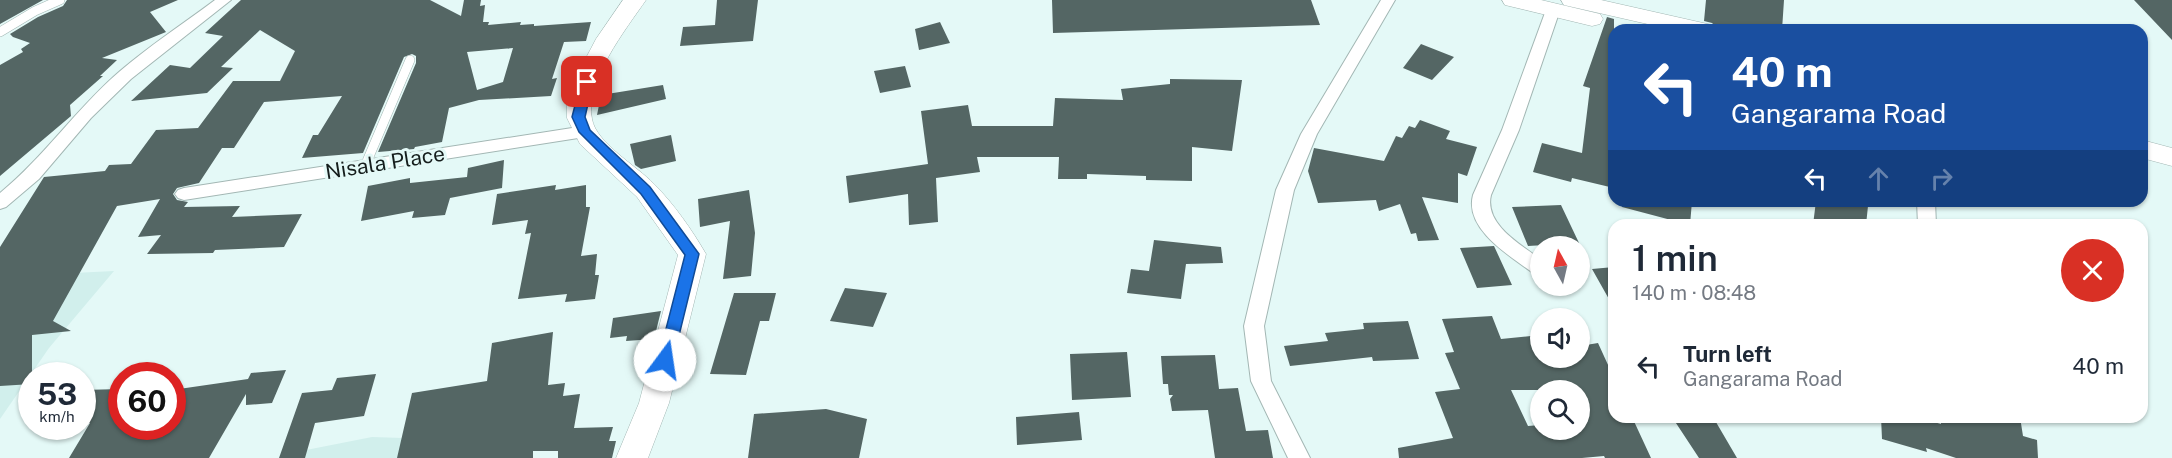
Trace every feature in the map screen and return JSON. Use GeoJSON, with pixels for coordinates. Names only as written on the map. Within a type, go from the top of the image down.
{"type":"FeatureCollection","features":[{"type":"Feature","properties":{"kind":"main road"},"geometry":{"type":"LineString","coordinates":[[632,458],[654,403],[692,254],[645,191],[585,132],[579,117],[582,97],[593,67],[621,16],[635,0]]}},
{"type":"Feature","properties":{"kind":"main road"},"geometry":{"type":"LineString","coordinates":[[1513,0],[1563,5],[1670,24]]}},
{"type":"Feature","properties":{"kind":"main road"},"geometry":{"type":"LineString","coordinates":[[1563,5],[1622,24]]}},
{"type":"Feature","properties":{"kind":"main road"},"geometry":{"type":"LineString","coordinates":[[2148,135],[2172,141]]}},
{"type":"Feature","properties":{"kind":"main road"},"geometry":{"type":"LineString","coordinates":[[2148,151],[2172,157]]}},
{"type":"Feature","properties":{"kind":"street"},"geometry":{"type":"LineString","coordinates":[[0,203],[33,175],[85,114],[125,75],[224,0]]}},
{"type":"Feature","properties":{"kind":"street"},"geometry":{"type":"LineString","coordinates":[[1299,458],[1261,381],[1254,326],[1285,190],[1309,134],[1388,0]]}},
{"type":"Feature","properties":{"kind":"street"},"geometry":{"type":"LineString","coordinates":[[1530,260],[1483,218],[1480,208],[1481,196],[1563,5]]}},
{"type":"Feature","properties":{"kind":"street","name":"Nisala Place"},"geometry":{"type":"LineString","coordinates":[[184,194],[585,132]]}},
{"type":"Feature","properties":{"kind":"lane"},"geometry":{"type":"LineString","coordinates":[[0,32],[35,11],[60,0]]}},
{"type":"Feature","properties":{"kind":"lane"},"geometry":{"type":"LineString","coordinates":[[365,166],[410,60]]}},
{"type":"Feature","properties":{"kind":"shaded area"},"geometry":{"type":"Polygon","coordinates":[[[114,271],[39,362],[18,362],[18,393],[0,419],[0,312],[33,275],[114,271]]]}},
{"type":"Feature","properties":{"kind":"shaded area"},"geometry":{"type":"Polygon","coordinates":[[[372,437],[403,438],[456,458],[294,458],[296,452],[372,437]]]}},
{"type":"Feature","properties":{"kind":"building"},"geometry":{"type":"Polygon","coordinates":[[[0,0],[43,0],[0,24],[0,0]]]}},
{"type":"Feature","properties":{"kind":"building"},"geometry":{"type":"Polygon","coordinates":[[[67,0],[178,0],[150,12],[166,32],[102,58],[117,60],[100,76],[103,76],[70,105],[71,116],[0,176],[0,65],[23,52],[21,49],[30,43],[10,34],[38,17],[63,6],[67,0]]]}},
{"type":"Feature","properties":{"kind":"building"},"geometry":{"type":"Polygon","coordinates":[[[241,0],[430,0],[461,16],[464,0],[481,0],[480,6],[485,5],[483,22],[489,22],[488,25],[521,22],[520,25],[534,24],[534,26],[591,22],[586,41],[564,42],[552,79],[557,78],[551,96],[479,100],[449,108],[442,142],[414,149],[378,152],[416,63],[416,56],[412,54],[404,57],[363,153],[302,158],[313,135],[318,135],[342,96],[264,102],[234,148],[222,148],[199,183],[177,188],[173,194],[177,200],[188,202],[184,207],[240,206],[232,217],[302,214],[284,247],[215,250],[213,253],[147,254],[161,235],[138,237],[160,199],[117,206],[53,321],[71,331],[32,335],[32,362],[18,362],[18,385],[0,386],[0,247],[44,177],[105,171],[109,165],[131,164],[156,130],[198,128],[233,81],[280,81],[295,51],[260,30],[221,67],[233,68],[207,93],[131,101],[170,65],[190,68],[223,36],[205,33],[241,0]],[[513,48],[467,52],[477,90],[503,82],[513,48]]]}},
{"type":"Feature","properties":{"kind":"building"},"geometry":{"type":"Polygon","coordinates":[[[717,0],[758,0],[753,41],[680,46],[683,27],[715,25],[717,0]]]}},
{"type":"Feature","properties":{"kind":"building"},"geometry":{"type":"Polygon","coordinates":[[[1052,0],[1311,0],[1320,25],[1053,33],[1052,0]]]}},
{"type":"Feature","properties":{"kind":"building"},"geometry":{"type":"Polygon","coordinates":[[[1706,0],[1784,0],[1782,24],[1713,24],[1704,21],[1706,0]]]}},
{"type":"Feature","properties":{"kind":"building"},"geometry":{"type":"Polygon","coordinates":[[[2134,0],[2172,0],[2172,40],[2134,0]]]}},
{"type":"Feature","properties":{"kind":"building"},"geometry":{"type":"Polygon","coordinates":[[[1607,17],[1614,19],[1614,24],[1608,24],[1608,187],[1572,178],[1571,182],[1533,172],[1542,143],[1582,153],[1590,88],[1583,86],[1607,17]]]}},
{"type":"Feature","properties":{"kind":"building"},"geometry":{"type":"Polygon","coordinates":[[[940,22],[950,43],[919,50],[915,29],[940,22]]]}},
{"type":"Feature","properties":{"kind":"building"},"geometry":{"type":"Polygon","coordinates":[[[1421,44],[1454,57],[1432,80],[1403,68],[1421,44]]]}},
{"type":"Feature","properties":{"kind":"building"},"geometry":{"type":"Polygon","coordinates":[[[905,66],[911,87],[880,93],[874,71],[905,66]]]}},
{"type":"Feature","properties":{"kind":"building"},"geometry":{"type":"Polygon","coordinates":[[[1170,79],[1242,80],[1232,151],[1192,147],[1192,181],[1146,180],[1146,176],[1087,174],[1087,179],[1058,179],[1059,157],[977,157],[980,172],[936,178],[938,222],[909,225],[908,194],[849,203],[846,176],[928,164],[921,111],[968,105],[972,126],[1053,126],[1055,98],[1123,100],[1121,89],[1170,84],[1170,79]]]}},
{"type":"Feature","properties":{"kind":"building"},"geometry":{"type":"Polygon","coordinates":[[[663,85],[666,99],[597,115],[601,95],[663,85]]]}},
{"type":"Feature","properties":{"kind":"building"},"geometry":{"type":"Polygon","coordinates":[[[1420,120],[1450,131],[1446,139],[1477,147],[1467,176],[1458,173],[1458,203],[1422,197],[1439,240],[1418,241],[1416,233],[1411,234],[1400,204],[1379,211],[1376,200],[1318,203],[1308,171],[1314,148],[1384,161],[1396,136],[1402,138],[1409,126],[1415,128],[1420,120]]]}},
{"type":"Feature","properties":{"kind":"building"},"geometry":{"type":"Polygon","coordinates":[[[671,135],[676,161],[641,169],[635,165],[630,144],[671,135]]]}},
{"type":"Feature","properties":{"kind":"building"},"geometry":{"type":"Polygon","coordinates":[[[504,160],[502,188],[450,198],[445,215],[412,218],[414,211],[361,221],[368,186],[410,178],[410,183],[467,177],[468,168],[504,160]]]}},
{"type":"Feature","properties":{"kind":"building"},"geometry":{"type":"Polygon","coordinates":[[[556,185],[555,190],[586,185],[586,207],[590,207],[581,256],[597,254],[595,275],[599,275],[595,299],[565,302],[567,294],[518,299],[531,233],[525,234],[528,220],[492,225],[497,194],[556,185]]]}},
{"type":"Feature","properties":{"kind":"building"},"geometry":{"type":"Polygon","coordinates":[[[749,190],[755,233],[751,276],[723,279],[730,221],[700,227],[698,199],[749,190]]]}},
{"type":"Feature","properties":{"kind":"building"},"geometry":{"type":"Polygon","coordinates":[[[1561,205],[1576,236],[1530,236],[1530,246],[1528,246],[1512,207],[1561,205]]]}},
{"type":"Feature","properties":{"kind":"building"},"geometry":{"type":"Polygon","coordinates":[[[1622,207],[1692,207],[1690,219],[1667,219],[1622,207]]]}},
{"type":"Feature","properties":{"kind":"building"},"geometry":{"type":"Polygon","coordinates":[[[1815,207],[1868,207],[1867,219],[1814,219],[1815,207]]]}},
{"type":"Feature","properties":{"kind":"building"},"geometry":{"type":"Polygon","coordinates":[[[1154,240],[1221,247],[1223,263],[1186,264],[1181,299],[1127,293],[1131,269],[1149,271],[1154,240]]]}},
{"type":"Feature","properties":{"kind":"building"},"geometry":{"type":"Polygon","coordinates":[[[1494,246],[1512,285],[1477,288],[1460,248],[1494,246]]]}},
{"type":"Feature","properties":{"kind":"building"},"geometry":{"type":"Polygon","coordinates":[[[1608,268],[1608,297],[1592,269],[1608,268]]]}},
{"type":"Feature","properties":{"kind":"building"},"geometry":{"type":"Polygon","coordinates":[[[845,288],[887,293],[873,327],[830,321],[845,288]]]}},
{"type":"Feature","properties":{"kind":"building"},"geometry":{"type":"Polygon","coordinates":[[[734,293],[776,293],[769,321],[760,321],[746,375],[710,374],[734,293]]]}},
{"type":"Feature","properties":{"kind":"building"},"geometry":{"type":"Polygon","coordinates":[[[661,311],[654,339],[626,341],[627,336],[610,338],[613,318],[661,311]]]}},
{"type":"Feature","properties":{"kind":"building"},"geometry":{"type":"Polygon","coordinates":[[[1492,316],[1501,339],[1530,336],[1530,368],[1590,368],[1590,344],[1598,343],[1608,365],[1608,423],[1635,423],[1651,458],[1605,458],[1604,456],[1399,458],[1398,448],[1453,438],[1435,392],[1460,389],[1445,353],[1454,352],[1442,319],[1492,316]]]}},
{"type":"Feature","properties":{"kind":"building"},"geometry":{"type":"Polygon","coordinates":[[[1408,321],[1419,359],[1373,361],[1372,357],[1290,366],[1284,346],[1328,341],[1325,333],[1364,329],[1363,323],[1408,321]]]}},
{"type":"Feature","properties":{"kind":"building"},"geometry":{"type":"Polygon","coordinates":[[[553,332],[548,385],[565,383],[563,396],[580,394],[574,428],[613,427],[609,441],[616,441],[612,458],[558,458],[558,451],[533,451],[533,458],[397,458],[412,393],[487,381],[492,343],[553,332]]]}},
{"type":"Feature","properties":{"kind":"building"},"geometry":{"type":"Polygon","coordinates":[[[1127,352],[1131,397],[1072,400],[1070,354],[1127,352]]]}},
{"type":"Feature","properties":{"kind":"building"},"geometry":{"type":"Polygon","coordinates":[[[1215,355],[1219,389],[1238,388],[1246,431],[1268,430],[1273,458],[1215,458],[1208,410],[1172,411],[1170,399],[1173,395],[1169,395],[1168,384],[1163,384],[1161,356],[1215,355]]]}},
{"type":"Feature","properties":{"kind":"building"},"geometry":{"type":"Polygon","coordinates":[[[286,370],[272,403],[246,405],[246,394],[209,458],[69,458],[80,440],[96,440],[96,390],[108,389],[108,440],[186,440],[186,388],[248,379],[251,373],[286,370]]]}},
{"type":"Feature","properties":{"kind":"building"},"geometry":{"type":"Polygon","coordinates":[[[376,374],[364,416],[315,423],[305,458],[279,458],[302,393],[332,390],[337,378],[376,374]]]}},
{"type":"Feature","properties":{"kind":"building"},"geometry":{"type":"Polygon","coordinates":[[[826,409],[867,419],[859,458],[748,458],[754,414],[826,409]]]}},
{"type":"Feature","properties":{"kind":"building"},"geometry":{"type":"Polygon","coordinates":[[[1079,412],[1082,440],[1017,445],[1016,417],[1079,412]]]}},
{"type":"Feature","properties":{"kind":"building"},"geometry":{"type":"Polygon","coordinates":[[[1676,423],[1717,423],[1737,458],[1699,458],[1676,423]]]}},
{"type":"Feature","properties":{"kind":"building"},"geometry":{"type":"Polygon","coordinates":[[[1881,423],[2021,423],[2023,436],[2037,440],[2038,458],[1956,458],[1926,448],[1927,452],[1882,439],[1881,423]]]}},
{"type":"Feature","properties":{"kind":"route"},"geometry":{"type":"LineString","coordinates":[[587,82],[579,117],[585,132],[645,191],[692,254],[665,360]]}}]}
